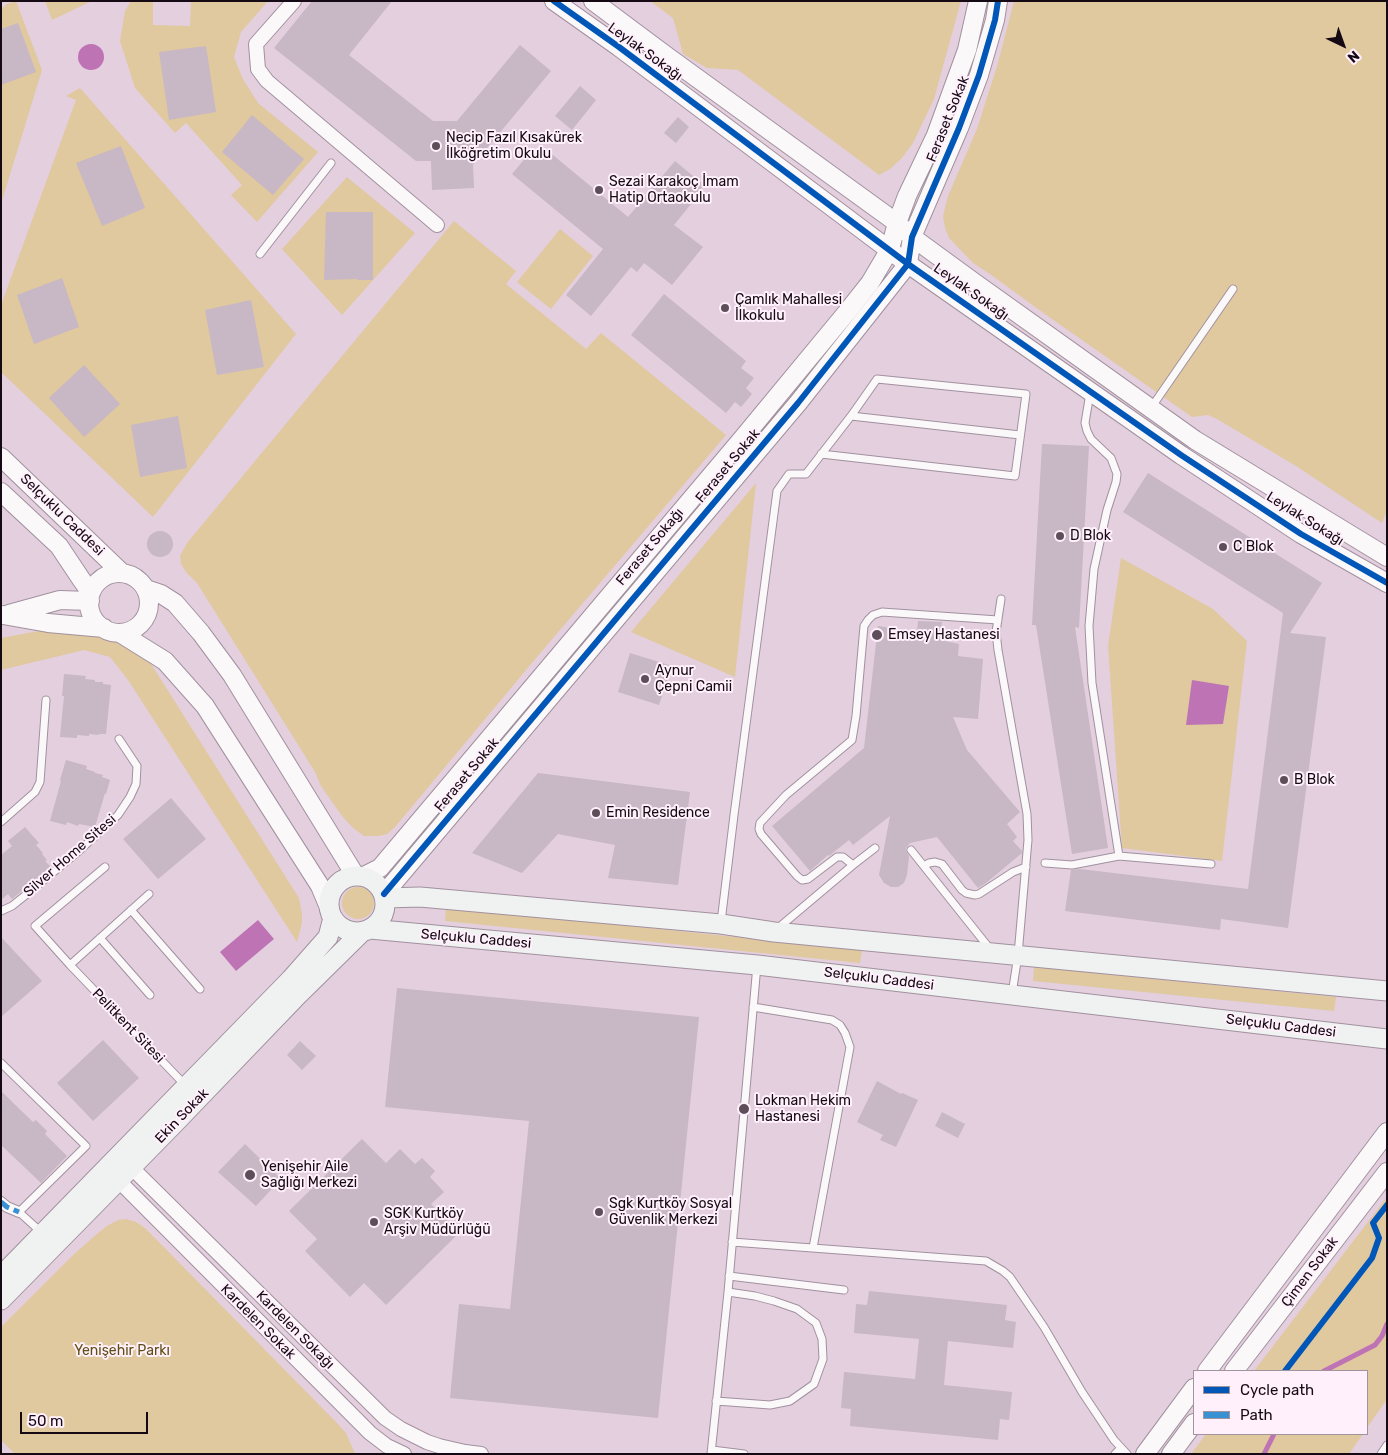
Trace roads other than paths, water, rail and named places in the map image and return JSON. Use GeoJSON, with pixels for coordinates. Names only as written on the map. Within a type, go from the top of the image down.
{"type":"FeatureCollection","features":[{"type":"Feature","properties":{"kind":"main road"},"geometry":{"type":"LineString","coordinates":[[359,876],[373,880],[379,886],[384,896],[385,910],[382,918],[377,924],[366,930],[353,932],[345,929],[338,924],[331,914],[329,900],[332,891],[338,883],[346,878],[359,876]]}},
{"type":"Feature","properties":{"kind":"main road"},"geometry":{"type":"LineString","coordinates":[[384,896],[420,897],[721,924],[774,932],[1387,992]]}},
{"type":"Feature","properties":{"kind":"main road","name":"Ekin Sokak"},"geometry":{"type":"LineString","coordinates":[[1,1276],[317,950],[328,937],[331,914]]}},
{"type":"Feature","properties":{"kind":"main road","name":"Ekin Sokak"},"geometry":{"type":"LineString","coordinates":[[1,1300],[125,1175],[298,995],[366,930]]}},
{"type":"Feature","properties":{"kind":"main road","name":"Selçuklu Caddesi"},"geometry":{"type":"LineString","coordinates":[[366,930],[757,965],[1387,1039]]}},
{"type":"Feature","properties":{"kind":"main road"},"geometry":{"type":"LineString","coordinates":[[112,1163],[125,1175]]}},
{"type":"Feature","properties":{"kind":"street"},"geometry":{"type":"LineString","coordinates":[[294,1],[256,44],[258,69],[267,81],[437,225]]}},
{"type":"Feature","properties":{"kind":"street","name":"Leylak Sokağı"},"geometry":{"type":"LineString","coordinates":[[554,1],[619,47],[908,264],[1181,455],[1301,534],[1387,583]]}},
{"type":"Feature","properties":{"kind":"street","name":"Leylak Sokağı"},"geometry":{"type":"LineString","coordinates":[[593,1],[897,223],[912,237],[1150,409],[1195,440],[1387,556]]}},
{"type":"Feature","properties":{"kind":"street","name":"Feraset Sokağı"},"geometry":{"type":"LineString","coordinates":[[359,876],[380,868],[748,432],[870,282],[890,250],[907,196],[936,135],[967,50],[978,1]]}},
{"type":"Feature","properties":{"kind":"street","name":"Feraset Sokak"},"geometry":{"type":"LineString","coordinates":[[384,896],[798,403],[908,264],[912,237],[959,128],[979,75],[995,20],[998,1]]}},
{"type":"Feature","properties":{"kind":"street","name":"Selçuklu Caddesi"},"geometry":{"type":"LineString","coordinates":[[1,457],[122,573]]}},
{"type":"Feature","properties":{"kind":"street","name":"Selçuklu Caddesi"},"geometry":{"type":"LineString","coordinates":[[1,492],[59,546],[91,597]]}},
{"type":"Feature","properties":{"kind":"street"},"geometry":{"type":"LineString","coordinates":[[2,616],[112,630],[131,630],[140,625],[146,617],[149,608],[149,598],[146,589],[140,581],[122,573],[105,576],[98,582],[91,597],[92,614],[97,622],[112,630],[165,661],[204,706],[320,886],[331,914]]}},
{"type":"Feature","properties":{"kind":"street"},"geometry":{"type":"LineString","coordinates":[[146,589],[161,594],[175,602],[202,633],[232,675],[359,876]]}},
{"type":"Feature","properties":{"kind":"street"},"geometry":{"type":"LineString","coordinates":[[2,616],[60,600],[91,597]]}},
{"type":"Feature","properties":{"kind":"street"},"geometry":{"type":"LineString","coordinates":[[1208,1370],[1387,1132]]}},
{"type":"Feature","properties":{"kind":"street","name":"Çimen Sokak"},"geometry":{"type":"LineString","coordinates":[[1235,1370],[1387,1172]]}},
{"type":"Feature","properties":{"kind":"street","name":"Kardelen Sokağı"},"geometry":{"type":"LineString","coordinates":[[125,1175],[385,1418],[436,1450],[481,1454]]}},
{"type":"Feature","properties":{"kind":"street","name":"Kardelen Sokak"},"geometry":{"type":"LineString","coordinates":[[125,1175],[370,1434],[387,1446],[404,1454]]}},
{"type":"Feature","properties":{"kind":"street"},"geometry":{"type":"LineString","coordinates":[[1,1202],[7,1208],[19,1212]]}},
{"type":"Feature","properties":{"kind":"street"},"geometry":{"type":"LineString","coordinates":[[1145,1454],[1193,1389]]}},
{"type":"Feature","properties":{"kind":"street"},"geometry":{"type":"LineString","coordinates":[[1171,1454],[1193,1424]]}},
{"type":"Feature","properties":{"kind":"street"},"geometry":{"type":"LineString","coordinates":[[410,1454],[421,1439]]}},
{"type":"Feature","properties":{"kind":"lane"},"geometry":{"type":"LineString","coordinates":[[260,254],[331,163]]}},
{"type":"Feature","properties":{"kind":"lane"},"geometry":{"type":"LineString","coordinates":[[1150,409],[1233,289]]}},
{"type":"Feature","properties":{"kind":"lane"},"geometry":{"type":"LineString","coordinates":[[721,924],[777,492],[789,474],[806,474],[877,379],[1026,394],[1015,476],[822,454]]}},
{"type":"Feature","properties":{"kind":"lane"},"geometry":{"type":"LineString","coordinates":[[1090,390],[1085,423],[1087,431],[1091,439],[1111,458],[1117,474],[1094,569],[1089,626],[1092,683],[1119,856]]}},
{"type":"Feature","properties":{"kind":"lane"},"geometry":{"type":"LineString","coordinates":[[851,416],[1020,435]]}},
{"type":"Feature","properties":{"kind":"lane"},"geometry":{"type":"LineString","coordinates":[[1001,599],[996,632],[998,650],[1027,814],[1028,840],[1018,955],[1012,994]]}},
{"type":"Feature","properties":{"kind":"lane"},"geometry":{"type":"LineString","coordinates":[[852,865],[843,857],[837,857],[808,879],[802,880],[761,834],[759,829],[760,823],[786,795],[852,740],[864,626],[873,616],[882,612],[998,620]]}},
{"type":"Feature","properties":{"kind":"lane"},"geometry":{"type":"LineString","coordinates":[[1,822],[35,792],[40,782],[46,700]]}},
{"type":"Feature","properties":{"kind":"lane","name":"Silver Home Sitesi"},"geometry":{"type":"LineString","coordinates":[[1,911],[12,906],[27,894],[80,850],[118,815],[136,784],[137,766],[119,739]]}},
{"type":"Feature","properties":{"kind":"lane"},"geometry":{"type":"LineString","coordinates":[[774,932],[852,865],[875,848]]}},
{"type":"Feature","properties":{"kind":"lane"},"geometry":{"type":"LineString","coordinates":[[911,850],[993,953]]}},
{"type":"Feature","properties":{"kind":"lane"},"geometry":{"type":"LineString","coordinates":[[1045,863],[1072,865],[1119,856],[1211,864]]}},
{"type":"Feature","properties":{"kind":"lane"},"geometry":{"type":"LineString","coordinates":[[924,866],[935,862],[942,864],[962,890],[975,895],[1013,872],[1026,867]]}},
{"type":"Feature","properties":{"kind":"lane","name":"Pelitkent Sitesi"},"geometry":{"type":"LineString","coordinates":[[105,868],[35,926],[187,1086]]}},
{"type":"Feature","properties":{"kind":"lane"},"geometry":{"type":"LineString","coordinates":[[70,965],[149,894]]}},
{"type":"Feature","properties":{"kind":"lane"},"geometry":{"type":"LineString","coordinates":[[131,910],[200,989]]}},
{"type":"Feature","properties":{"kind":"lane"},"geometry":{"type":"LineString","coordinates":[[100,938],[150,995]]}},
{"type":"Feature","properties":{"kind":"lane"},"geometry":{"type":"LineString","coordinates":[[744,1454],[712,1452],[757,965]]}},
{"type":"Feature","properties":{"kind":"lane"},"geometry":{"type":"LineString","coordinates":[[753,1006],[832,1020],[840,1025],[845,1032],[850,1046],[813,1248]]}},
{"type":"Feature","properties":{"kind":"lane"},"geometry":{"type":"LineString","coordinates":[[1,1063],[86,1146],[19,1212],[43,1234]]}},
{"type":"Feature","properties":{"kind":"lane"},"geometry":{"type":"LineString","coordinates":[[732,1242],[986,1260],[1010,1277],[1035,1313],[1082,1392],[1114,1440],[1124,1451],[1115,1454]]}},
{"type":"Feature","properties":{"kind":"lane"},"geometry":{"type":"LineString","coordinates":[[729,1276],[844,1290]]}},
{"type":"Feature","properties":{"kind":"lane"},"geometry":{"type":"LineString","coordinates":[[716,1401],[770,1405],[790,1401],[814,1384],[823,1359],[822,1339],[816,1323],[798,1310],[774,1300],[728,1292]]}},
{"type":"Feature","properties":{"kind":"lane"},"geometry":{"type":"LineString","coordinates":[[1382,1454],[1387,1445]]}},
{"type":"Feature","properties":{"kind":"waterway"},"geometry":{"type":"LineString","coordinates":[[1326,1370],[1375,1345],[1382,1336],[1387,1324]]}},
{"type":"Feature","properties":{"kind":"waterway"},"geometry":{"type":"LineString","coordinates":[[1264,1454],[1274,1435]]}},
{"type":"Feature","properties":{"kind":"place","name":"Necip Fazıl Kısakürek İlköğretim Okulu"},"geometry":{"type":"Point","coordinates":[436,146]}},
{"type":"Feature","properties":{"kind":"place","name":"Sezai Karakoç İmam Hatip Ortaokulu"},"geometry":{"type":"Point","coordinates":[599,190]}},
{"type":"Feature","properties":{"kind":"place","name":"Çamlık Mahallesi İlkokulu"},"geometry":{"type":"Point","coordinates":[725,308]}},
{"type":"Feature","properties":{"kind":"place","name":"D Blok"},"geometry":{"type":"Point","coordinates":[1060,536]}},
{"type":"Feature","properties":{"kind":"place","name":"C Blok"},"geometry":{"type":"Point","coordinates":[1223,547]}},
{"type":"Feature","properties":{"kind":"place","name":"Emsey Hastanesi"},"geometry":{"type":"Point","coordinates":[877,635]}},
{"type":"Feature","properties":{"kind":"place","name":"Aynur Çepni Camii"},"geometry":{"type":"Point","coordinates":[645,679]}},
{"type":"Feature","properties":{"kind":"place","name":"B Blok"},"geometry":{"type":"Point","coordinates":[1284,780]}},
{"type":"Feature","properties":{"kind":"place","name":"Emin Residence"},"geometry":{"type":"Point","coordinates":[596,813]}},
{"type":"Feature","properties":{"kind":"place","name":"Lokman Hekim Hastanesi"},"geometry":{"type":"Point","coordinates":[744,1109]}},
{"type":"Feature","properties":{"kind":"place","name":"Yenişehir Aile Sağlığı Merkezi"},"geometry":{"type":"Point","coordinates":[250,1175]}},
{"type":"Feature","properties":{"kind":"place","name":"Sgk Kurtköy Sosyal Güvenlik Merkezi"},"geometry":{"type":"Point","coordinates":[599,1212]}},
{"type":"Feature","properties":{"kind":"place","name":"SGK Kurtköy Arşiv Müdürlüğü"},"geometry":{"type":"Point","coordinates":[374,1222]}},
{"type":"Feature","properties":{"kind":"park label","name":"Yenişehir Parkı"},"geometry":{"type":"Point","coordinates":[122,1351]}}]}
